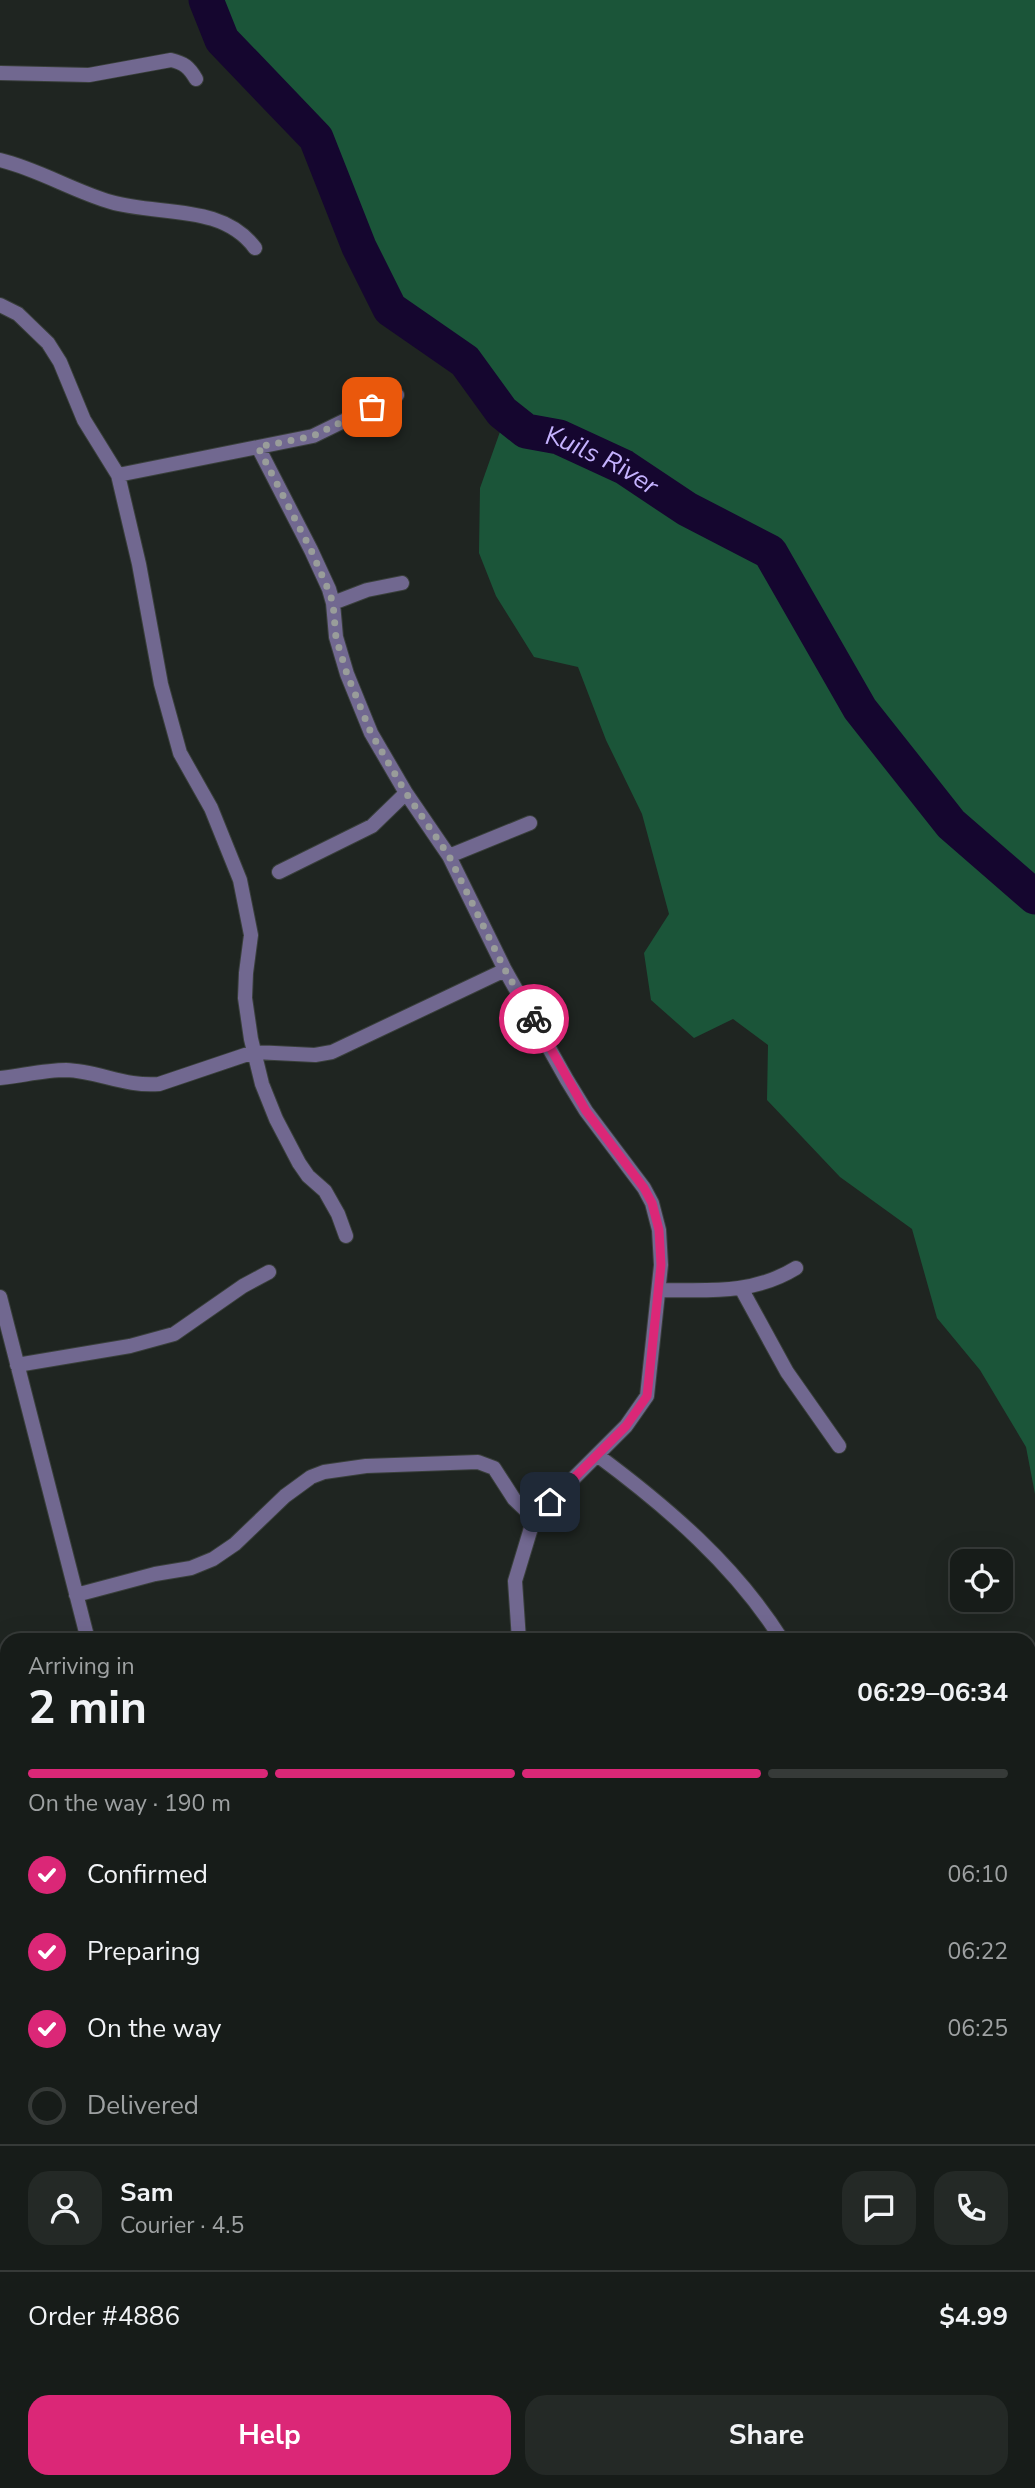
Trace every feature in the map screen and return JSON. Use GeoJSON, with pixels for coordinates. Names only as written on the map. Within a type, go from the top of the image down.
{"type":"FeatureCollection","features":[{"type":"Feature","properties":{"kind":"street"},"geometry":{"type":"LineString","coordinates":[[0,73],[89,75],[171,60],[189,67],[196,79]]}},
{"type":"Feature","properties":{"kind":"street"},"geometry":{"type":"LineString","coordinates":[[0,160],[124,206],[179,212],[211,219],[238,231],[255,248]]}},
{"type":"Feature","properties":{"kind":"street"},"geometry":{"type":"LineString","coordinates":[[0,305],[18,314],[48,344],[60,362],[84,420],[118,475],[139,565],[161,684],[180,752],[211,808],[240,880],[251,935],[245,998],[262,1084],[276,1119],[299,1163],[325,1191],[346,1236]]}},
{"type":"Feature","properties":{"kind":"street"},"geometry":{"type":"LineString","coordinates":[[118,475],[313,436],[397,395]]}},
{"type":"Feature","properties":{"kind":"street"},"geometry":{"type":"LineString","coordinates":[[258,447],[311,550],[333,603],[336,638],[358,705],[371,733],[406,793],[449,856],[505,970],[586,1111],[652,1203],[659,1230],[659,1290],[647,1396],[626,1426],[534,1518],[515,1581],[519,1633]]}},
{"type":"Feature","properties":{"kind":"street"},"geometry":{"type":"LineString","coordinates":[[333,603],[367,590],[402,583]]}},
{"type":"Feature","properties":{"kind":"street"},"geometry":{"type":"LineString","coordinates":[[279,872],[372,826],[406,793]]}},
{"type":"Feature","properties":{"kind":"street"},"geometry":{"type":"LineString","coordinates":[[449,856],[530,822]]}},
{"type":"Feature","properties":{"kind":"street"},"geometry":{"type":"LineString","coordinates":[[0,1078],[65,1070],[133,1085],[148,1085],[159,1084],[254,1052],[315,1055],[332,1052],[505,970]]}},
{"type":"Feature","properties":{"kind":"street"},"geometry":{"type":"LineString","coordinates":[[659,1290],[741,1288],[767,1284],[796,1268]]}},
{"type":"Feature","properties":{"kind":"street"},"geometry":{"type":"LineString","coordinates":[[17,1365],[130,1346],[174,1334],[243,1286],[269,1272]]}},
{"type":"Feature","properties":{"kind":"street"},"geometry":{"type":"LineString","coordinates":[[741,1288],[787,1372],[839,1446]]}},
{"type":"Feature","properties":{"kind":"street"},"geometry":{"type":"LineString","coordinates":[[0,1297],[86,1633]]}},
{"type":"Feature","properties":{"kind":"street"},"geometry":{"type":"LineString","coordinates":[[597,1455],[649,1493],[697,1537],[732,1573],[778,1633]]}},
{"type":"Feature","properties":{"kind":"street"},"geometry":{"type":"LineString","coordinates":[[76,1595],[155,1574],[191,1569],[213,1559],[235,1544],[285,1496],[311,1477],[324,1472],[366,1466],[478,1462],[494,1468],[514,1499],[534,1518]]}},
{"type":"Feature","properties":{"kind":"green space"},"geometry":{"type":"Polygon","coordinates":[[[194,0],[1035,0],[1035,1494],[1026,1447],[980,1370],[937,1318],[912,1229],[840,1177],[767,1100],[768,1045],[733,1019],[694,1038],[651,1000],[644,953],[669,914],[642,814],[606,740],[578,667],[534,657],[496,596],[479,553],[480,488],[501,429],[457,367],[412,334],[378,319],[336,228],[313,162],[292,126],[211,46],[194,0]]]}},
{"type":"Feature","properties":{"kind":"waterway","name":"Kuils River"},"geometry":{"type":"LineString","coordinates":[[206,0],[222,40],[316,138],[359,247],[390,309],[465,361],[502,412],[526,431],[559,437],[624,467],[687,509],[770,552],[860,709],[951,824],[1035,897]]}},
{"type":"Feature","properties":{"kind":"way so far"},"geometry":{"type":"LineString","coordinates":[[372,407],[313,436],[258,447],[328,589],[333,603],[336,638],[358,705],[371,733],[406,793],[449,856],[505,970],[534,1019]]}},
{"type":"Feature","properties":{"kind":"route"},"geometry":{"type":"LineString","coordinates":[[534,1019],[586,1111],[644,1188],[652,1203],[659,1230],[661,1265],[647,1396],[626,1426],[550,1502]]}}]}
